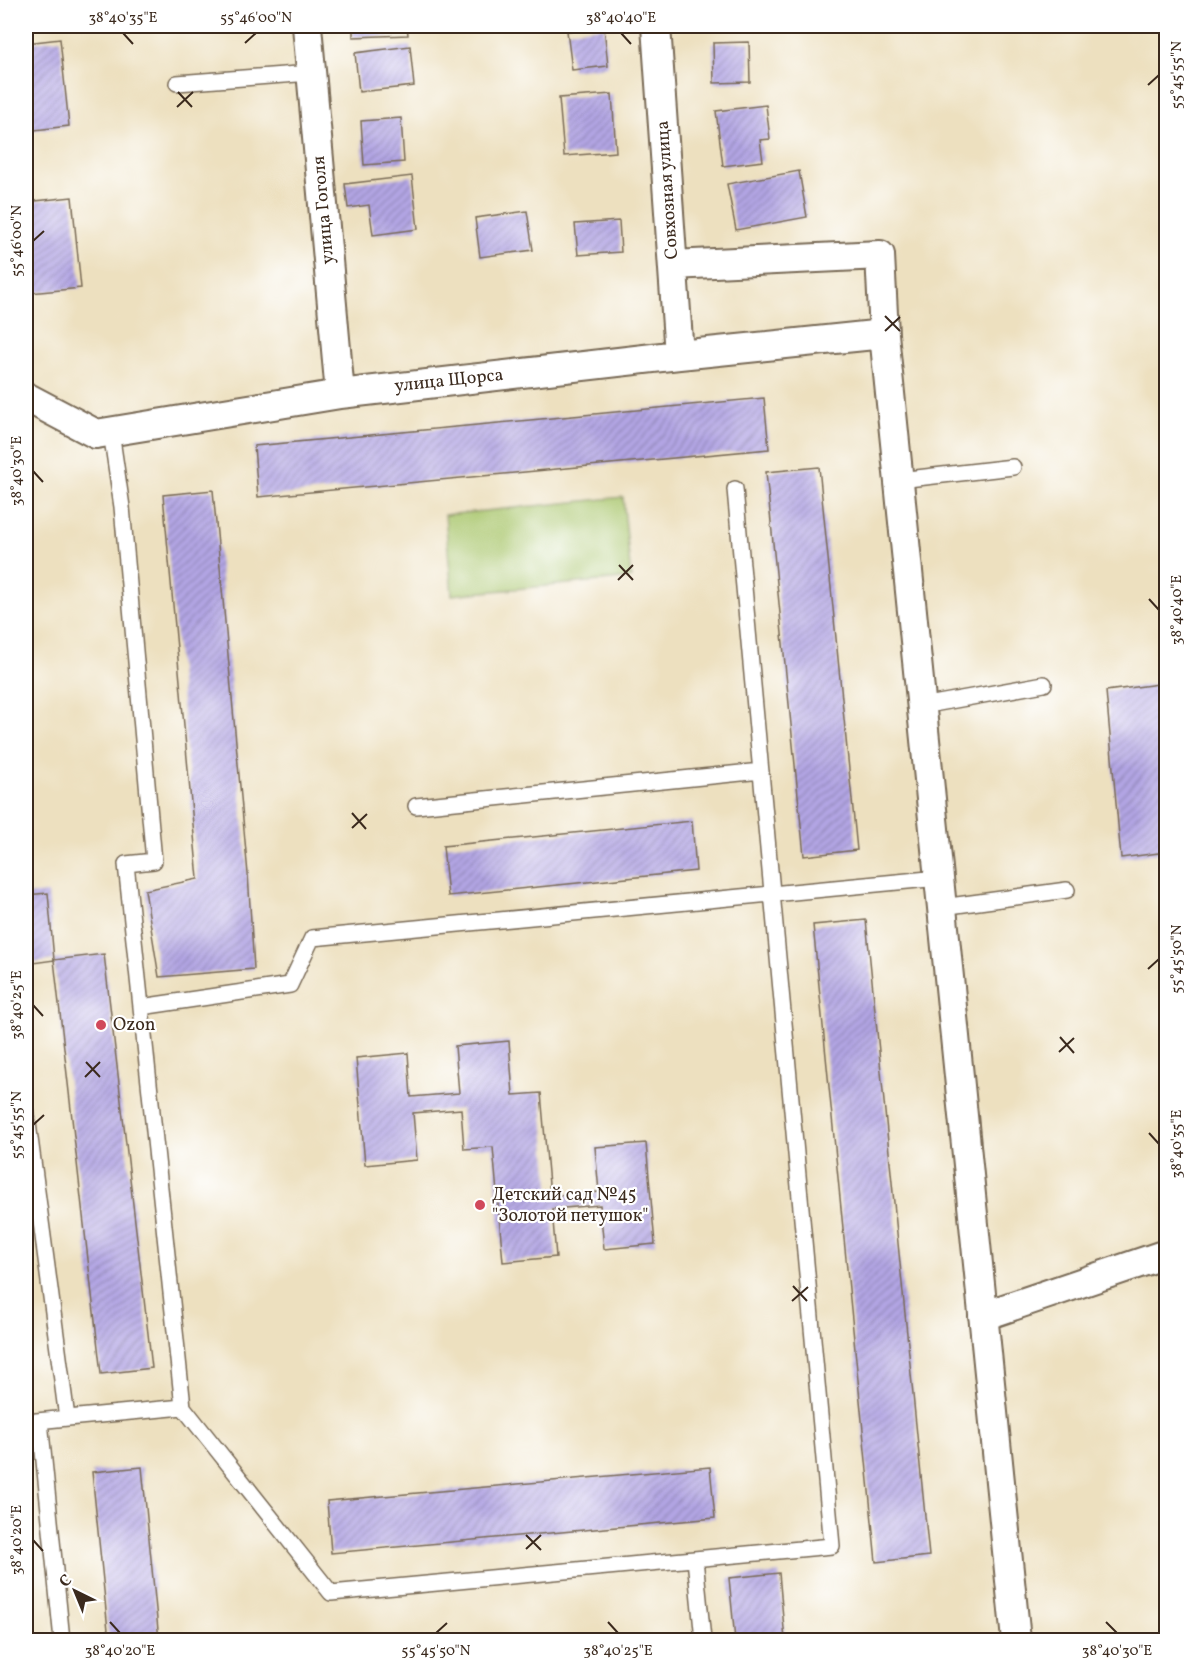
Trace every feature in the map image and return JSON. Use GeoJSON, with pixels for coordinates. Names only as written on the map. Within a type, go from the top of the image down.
{"type":"FeatureCollection","features":[{"type":"Feature","properties":{"kind":"street","name":"улица Гоголя"},"geometry":{"type":"LineString","coordinates":[[307,26],[340,394]]}},
{"type":"Feature","properties":{"kind":"street","name":"Совхозная улица"},"geometry":{"type":"LineString","coordinates":[[656,26],[679,355]]}},
{"type":"Feature","properties":{"kind":"street"},"geometry":{"type":"LineString","coordinates":[[673,265],[880,255],[884,334],[1016,1641]]}},
{"type":"Feature","properties":{"kind":"street","name":"улица Щорса"},"geometry":{"type":"LineString","coordinates":[[26,397],[96,435],[340,394],[884,334]]}},
{"type":"Feature","properties":{"kind":"street"},"geometry":{"type":"LineString","coordinates":[[983,1316],[1167,1254]]}},
{"type":"Feature","properties":{"kind":"lane"},"geometry":{"type":"LineString","coordinates":[[177,83],[311,73]]}},
{"type":"Feature","properties":{"kind":"lane"},"geometry":{"type":"LineString","coordinates":[[111,432],[122,507],[154,861],[126,864],[183,1407],[332,1593],[832,1546],[735,489]]}},
{"type":"Feature","properties":{"kind":"lane"},"geometry":{"type":"LineString","coordinates":[[899,480],[1013,467]]}},
{"type":"Feature","properties":{"kind":"lane"},"geometry":{"type":"LineString","coordinates":[[922,706],[1044,684]]}},
{"type":"Feature","properties":{"kind":"lane"},"geometry":{"type":"LineString","coordinates":[[416,806],[761,771]]}},
{"type":"Feature","properties":{"kind":"lane"},"geometry":{"type":"LineString","coordinates":[[141,1007],[290,986],[312,938],[939,878]]}},
{"type":"Feature","properties":{"kind":"lane"},"geometry":{"type":"LineString","coordinates":[[942,907],[1067,890]]}},
{"type":"Feature","properties":{"kind":"lane"},"geometry":{"type":"LineString","coordinates":[[26,1108],[67,1418]]}},
{"type":"Feature","properties":{"kind":"lane"},"geometry":{"type":"LineString","coordinates":[[62,1641],[33,1421],[183,1407]]}},
{"type":"Feature","properties":{"kind":"lane"},"geometry":{"type":"LineString","coordinates":[[695,1559],[703,1641]]}},
{"type":"Feature","properties":{"kind":"green space"},"geometry":{"type":"Polygon","coordinates":[[[623,497],[631,578],[452,595],[445,515],[623,497]]]}},
{"type":"Feature","properties":{"kind":"building"},"geometry":{"type":"Polygon","coordinates":[[[353,26],[407,26],[408,35],[353,37],[353,26]]]}},
{"type":"Feature","properties":{"kind":"building"},"geometry":{"type":"Polygon","coordinates":[[[604,27],[608,66],[572,70],[567,31],[604,27]]]}},
{"type":"Feature","properties":{"kind":"building"},"geometry":{"type":"Polygon","coordinates":[[[60,39],[69,126],[26,131],[26,43],[60,39]]]}},
{"type":"Feature","properties":{"kind":"building"},"geometry":{"type":"Polygon","coordinates":[[[749,42],[750,82],[714,83],[713,43],[749,42]]]}},
{"type":"Feature","properties":{"kind":"building"},"geometry":{"type":"Polygon","coordinates":[[[410,46],[414,86],[359,92],[355,53],[410,46]]]}},
{"type":"Feature","properties":{"kind":"building"},"geometry":{"type":"Polygon","coordinates":[[[612,94],[616,152],[564,156],[559,98],[612,94]]]}},
{"type":"Feature","properties":{"kind":"building"},"geometry":{"type":"Polygon","coordinates":[[[766,105],[770,139],[760,140],[763,161],[723,166],[716,111],[766,105]]]}},
{"type":"Feature","properties":{"kind":"building"},"geometry":{"type":"Polygon","coordinates":[[[401,118],[404,162],[364,165],[361,121],[401,118]]]}},
{"type":"Feature","properties":{"kind":"building"},"geometry":{"type":"Polygon","coordinates":[[[799,171],[807,217],[736,230],[727,184],[799,171]]]}},
{"type":"Feature","properties":{"kind":"building"},"geometry":{"type":"Polygon","coordinates":[[[412,176],[418,229],[373,235],[369,205],[348,208],[345,184],[412,176]]]}},
{"type":"Feature","properties":{"kind":"building"},"geometry":{"type":"Polygon","coordinates":[[[72,197],[81,288],[30,293],[26,202],[72,197]]]}},
{"type":"Feature","properties":{"kind":"building"},"geometry":{"type":"Polygon","coordinates":[[[527,211],[533,250],[480,257],[475,218],[527,211]]]}},
{"type":"Feature","properties":{"kind":"building"},"geometry":{"type":"Polygon","coordinates":[[[619,221],[621,252],[578,255],[575,224],[619,221]]]}},
{"type":"Feature","properties":{"kind":"building"},"geometry":{"type":"Polygon","coordinates":[[[764,398],[769,449],[258,497],[254,446],[764,398]]]}},
{"type":"Feature","properties":{"kind":"building"},"geometry":{"type":"Polygon","coordinates":[[[819,467],[857,850],[804,856],[766,472],[819,467]]]}},
{"type":"Feature","properties":{"kind":"building"},"geometry":{"type":"Polygon","coordinates":[[[213,490],[248,874],[254,969],[159,977],[145,890],[198,879],[163,495],[213,490]]]}},
{"type":"Feature","properties":{"kind":"building"},"geometry":{"type":"Polygon","coordinates":[[[1166,683],[1166,852],[1121,858],[1106,691],[1166,683]]]}},
{"type":"Feature","properties":{"kind":"building"},"geometry":{"type":"Polygon","coordinates":[[[692,821],[696,871],[448,896],[443,846],[692,821]]]}},
{"type":"Feature","properties":{"kind":"building"},"geometry":{"type":"Polygon","coordinates":[[[48,893],[54,960],[26,964],[26,895],[48,893]]]}},
{"type":"Feature","properties":{"kind":"building"},"geometry":{"type":"Polygon","coordinates":[[[866,920],[929,1556],[876,1562],[813,925],[866,920]]]}},
{"type":"Feature","properties":{"kind":"building"},"geometry":{"type":"Polygon","coordinates":[[[104,954],[152,1368],[101,1374],[54,960],[104,954]]]}},
{"type":"Feature","properties":{"kind":"building"},"geometry":{"type":"Polygon","coordinates":[[[509,1041],[513,1095],[541,1093],[550,1196],[599,1192],[595,1147],[646,1143],[655,1244],[604,1249],[600,1205],[552,1209],[556,1257],[503,1262],[493,1147],[464,1149],[461,1109],[413,1113],[417,1160],[365,1165],[356,1058],[408,1053],[411,1097],[459,1093],[455,1046],[509,1041]]]}},
{"type":"Feature","properties":{"kind":"building"},"geometry":{"type":"Polygon","coordinates":[[[142,1467],[159,1640],[109,1640],[92,1472],[142,1467]]]}},
{"type":"Feature","properties":{"kind":"building"},"geometry":{"type":"Polygon","coordinates":[[[710,1467],[715,1518],[331,1553],[327,1501],[710,1467]]]}},
{"type":"Feature","properties":{"kind":"building"},"geometry":{"type":"Polygon","coordinates":[[[779,1573],[785,1640],[735,1640],[729,1578],[779,1573]]]}},
{"type":"Feature","properties":{"kind":"place","name":"Ozon"},"geometry":{"type":"Point","coordinates":[101,1025]}},
{"type":"Feature","properties":{"kind":"place","name":"Детский сад №45 \"Золотой петушок\""},"geometry":{"type":"Point","coordinates":[480,1205]}}]}
